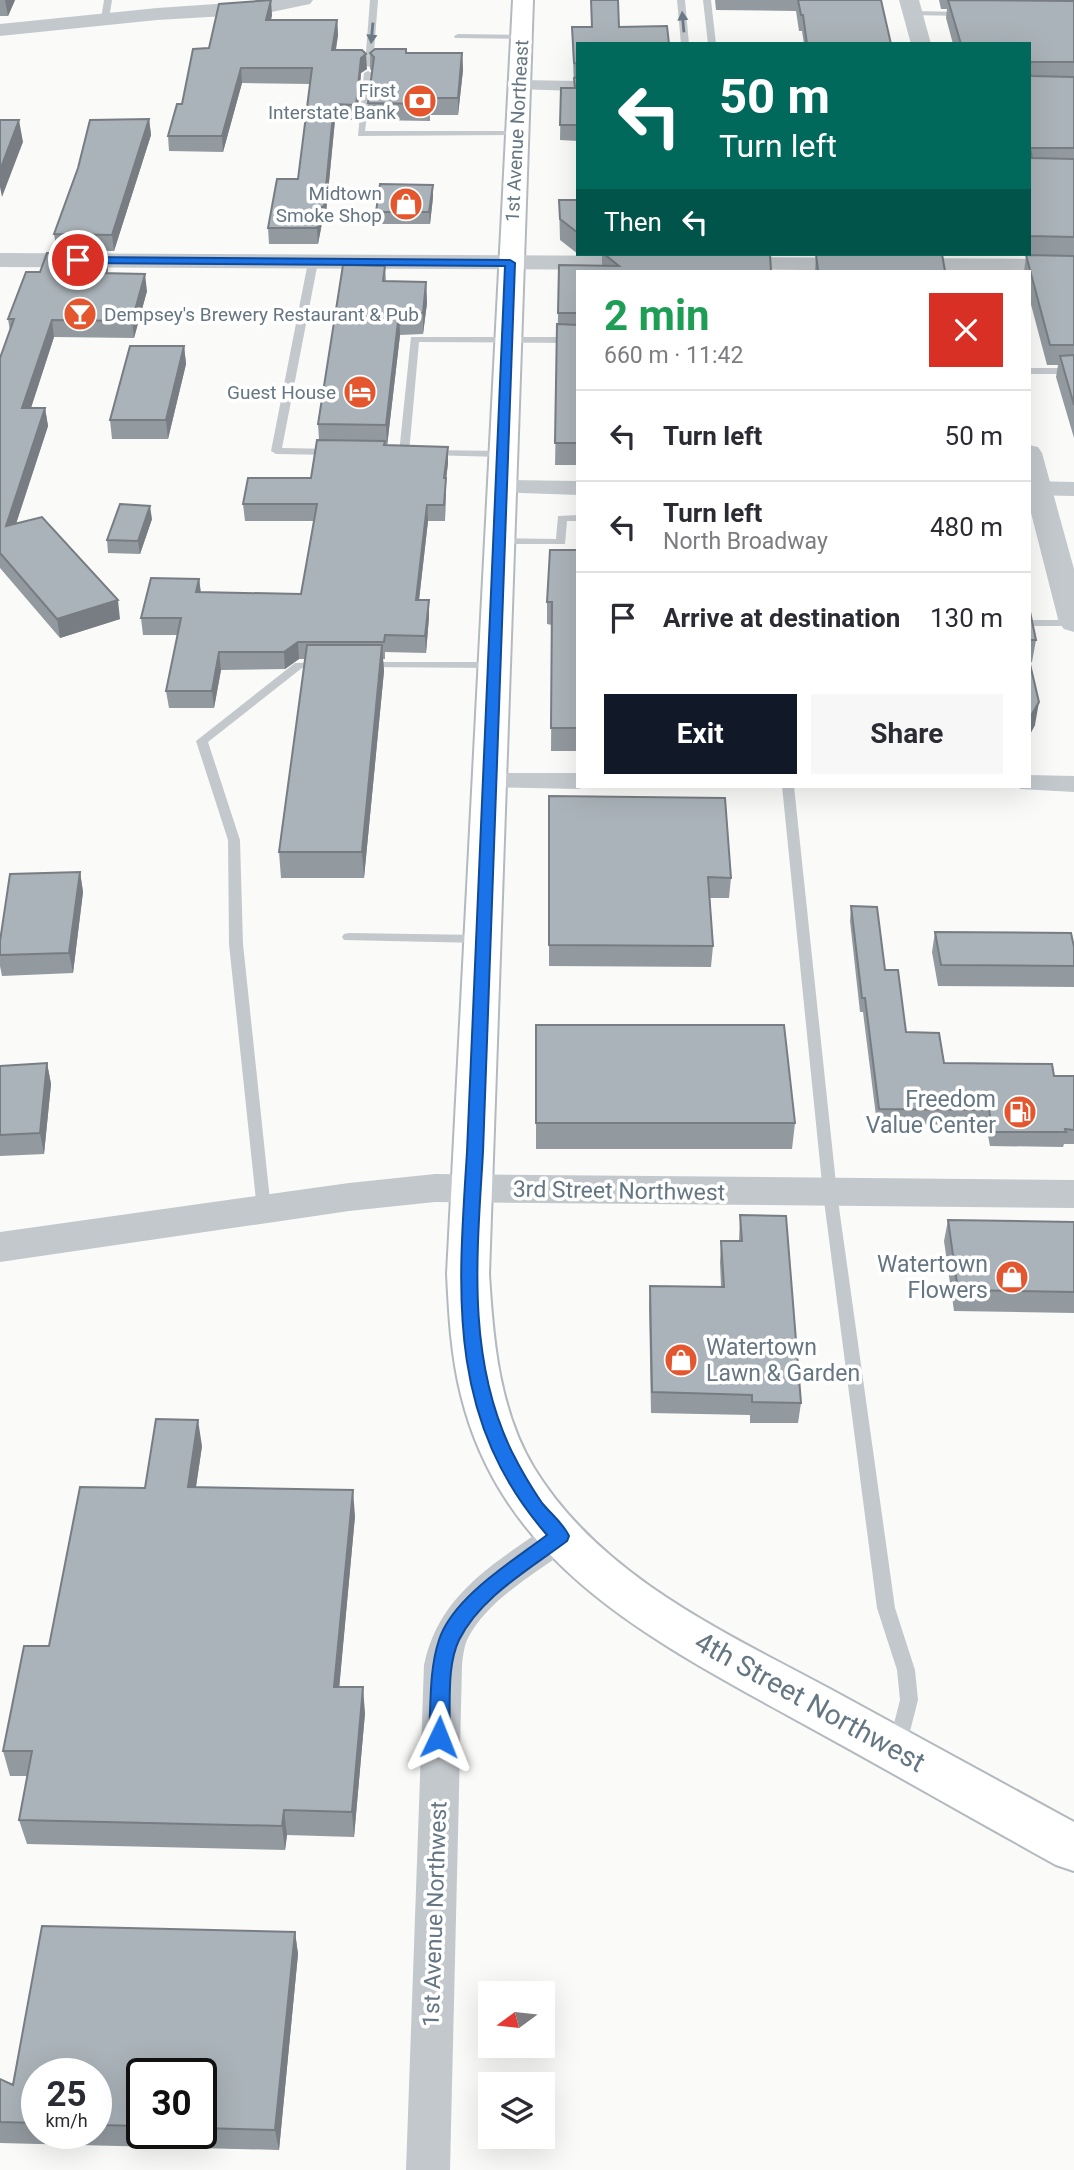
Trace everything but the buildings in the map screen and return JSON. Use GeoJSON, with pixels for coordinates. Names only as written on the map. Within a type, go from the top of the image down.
{"type":"FeatureCollection","features":[{"type":"Feature","properties":{"kind":"main road","name":"1st Avenue Northeast"},"geometry":{"type":"LineString","coordinates":[[510,263],[523,0]]}},
{"type":"Feature","properties":{"kind":"main road"},"geometry":{"type":"LineString","coordinates":[[510,263],[473,1188],[467,1274],[475,1369],[482,1401],[517,1479],[536,1509],[560,1536]]}},
{"type":"Feature","properties":{"kind":"main road","name":"4th Street Northwest"},"geometry":{"type":"LineString","coordinates":[[560,1536],[607,1579],[712,1649],[1074,1848]]}},
{"type":"Feature","properties":{"kind":"street"},"geometry":{"type":"LineString","coordinates":[[0,30],[106,10],[262,8],[303,0]]}},
{"type":"Feature","properties":{"kind":"street"},"geometry":{"type":"LineString","coordinates":[[911,7],[920,42]]}},
{"type":"Feature","properties":{"kind":"street"},"geometry":{"type":"LineString","coordinates":[[520,85],[576,86]]}},
{"type":"Feature","properties":{"kind":"street"},"geometry":{"type":"LineString","coordinates":[[0,260],[980,263],[1074,266]]}},
{"type":"Feature","properties":{"kind":"street"},"geometry":{"type":"LineString","coordinates":[[1031,467],[1034,488],[1074,623]]}},
{"type":"Feature","properties":{"kind":"street"},"geometry":{"type":"LineString","coordinates":[[501,471],[576,488]]}},
{"type":"Feature","properties":{"kind":"street"},"geometry":{"type":"LineString","coordinates":[[1034,488],[1074,489]]}},
{"type":"Feature","properties":{"kind":"street"},"geometry":{"type":"LineString","coordinates":[[488,780],[576,781]]}},
{"type":"Feature","properties":{"kind":"street"},"geometry":{"type":"LineString","coordinates":[[1031,783],[1074,784]]}},
{"type":"Feature","properties":{"kind":"street","name":"3rd Street Northwest"},"geometry":{"type":"LineString","coordinates":[[0,1247],[411,1190],[473,1188],[520,1191],[1074,1194]]}},
{"type":"Feature","properties":{"kind":"street","name":"1st Avenue Northwest"},"geometry":{"type":"LineString","coordinates":[[428,2170],[443,1665],[449,1638],[466,1614],[493,1587],[560,1536]]}},
{"type":"Feature","properties":{"kind":"lane"},"geometry":{"type":"LineString","coordinates":[[374,0],[361,134],[517,133]]}},
{"type":"Feature","properties":{"kind":"lane"},"geometry":{"type":"LineString","coordinates":[[681,0],[685,42]]}},
{"type":"Feature","properties":{"kind":"lane"},"geometry":{"type":"LineString","coordinates":[[707,0],[712,42]]}},
{"type":"Feature","properties":{"kind":"lane"},"geometry":{"type":"LineString","coordinates":[[911,7],[980,14]]}},
{"type":"Feature","properties":{"kind":"lane"},"geometry":{"type":"LineString","coordinates":[[458,36],[522,37]]}},
{"type":"Feature","properties":{"kind":"lane"},"geometry":{"type":"LineString","coordinates":[[313,262],[276,451],[340,452]]}},
{"type":"Feature","properties":{"kind":"lane"},"geometry":{"type":"LineString","coordinates":[[404,453],[414,339],[576,340]]}},
{"type":"Feature","properties":{"kind":"lane"},"geometry":{"type":"LineString","coordinates":[[1031,371],[1074,372]]}},
{"type":"Feature","properties":{"kind":"lane"},"geometry":{"type":"LineString","coordinates":[[391,453],[501,471]]}},
{"type":"Feature","properties":{"kind":"lane"},"geometry":{"type":"LineString","coordinates":[[498,541],[561,542],[562,518],[576,519]]}},
{"type":"Feature","properties":{"kind":"lane"},"geometry":{"type":"LineString","coordinates":[[1031,623],[1074,623]]}},
{"type":"Feature","properties":{"kind":"lane"},"geometry":{"type":"LineString","coordinates":[[264,1210],[236,944],[234,840],[202,741],[299,665],[493,665]]}},
{"type":"Feature","properties":{"kind":"lane"},"geometry":{"type":"LineString","coordinates":[[788,788],[830,1192],[886,1608],[906,1670],[909,1700],[896,1750]]}},
{"type":"Feature","properties":{"kind":"lane"},"geometry":{"type":"LineString","coordinates":[[349,937],[482,939]]}},
{"type":"Feature","properties":{"kind":"place","name":"First Interstate Bank"},"geometry":{"type":"Point","coordinates":[420,101]}},
{"type":"Feature","properties":{"kind":"place","name":"Midtown Smoke Shop"},"geometry":{"type":"Point","coordinates":[406,204]}},
{"type":"Feature","properties":{"kind":"place","name":"Dempsey's Brewery Restaurant & Pub"},"geometry":{"type":"Point","coordinates":[80,314]}},
{"type":"Feature","properties":{"kind":"place","name":"Guest House"},"geometry":{"type":"Point","coordinates":[360,392]}},
{"type":"Feature","properties":{"kind":"place","name":"Freedom Value Center"},"geometry":{"type":"Point","coordinates":[1020,1112]}},
{"type":"Feature","properties":{"kind":"place","name":"Watertown Flowers"},"geometry":{"type":"Point","coordinates":[1012,1277]}},
{"type":"Feature","properties":{"kind":"place","name":"Watertown Lawn & Garden"},"geometry":{"type":"Point","coordinates":[681,1360]}},
{"type":"Feature","properties":{"kind":"route"},"geometry":{"type":"LineString","coordinates":[[78,260],[510,263],[475,1152],[467,1274],[471,1338],[482,1401],[517,1479],[536,1509],[560,1536],[493,1587],[466,1614],[449,1638],[443,1665],[439,1737]]}}]}
